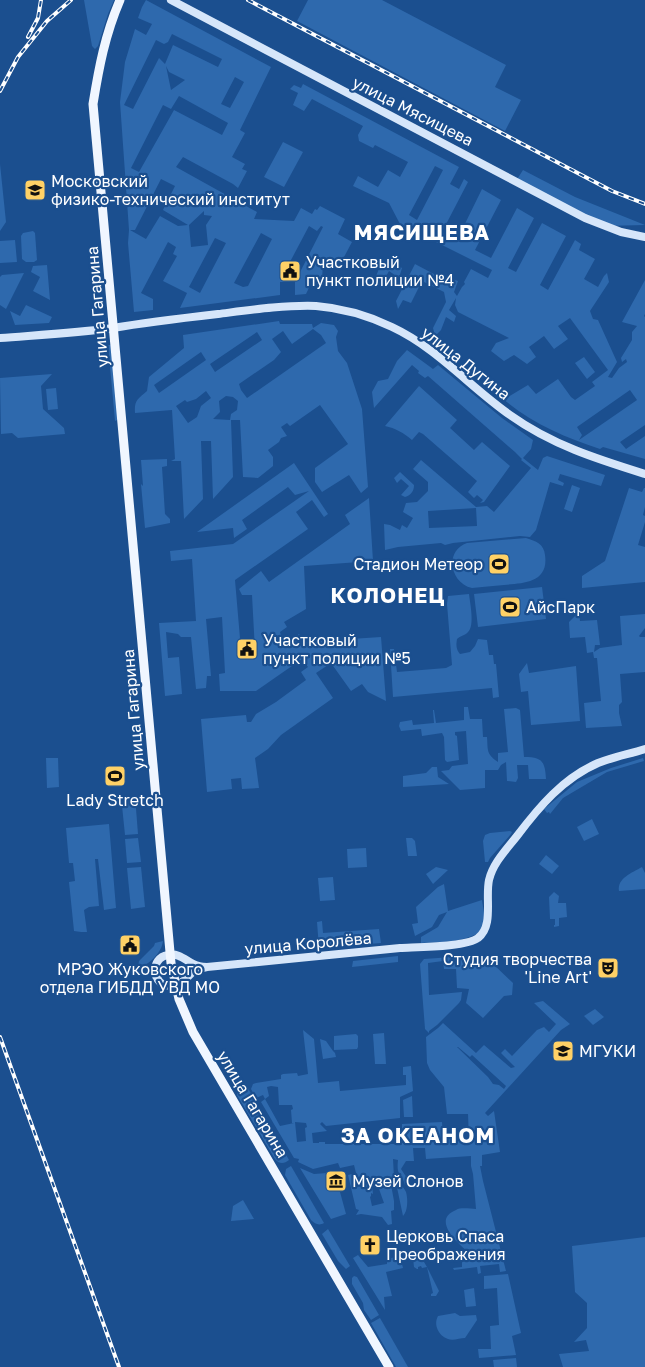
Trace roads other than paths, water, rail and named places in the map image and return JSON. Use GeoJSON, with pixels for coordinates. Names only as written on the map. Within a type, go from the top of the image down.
{"type":"FeatureCollection","features":[{"type":"Feature","properties":{"kind":"main road","name":"улица Гагарина"},"geometry":{"type":"LineString","coordinates":[[120,0],[105,40],[100,60],[94,104],[170,954],[176,985],[183,1010],[193,1032],[388,1367]]}},
{"type":"Feature","properties":{"kind":"main road","name":"улица Мясищева"},"geometry":{"type":"LineString","coordinates":[[171,0],[585,218],[620,232],[645,236]]}},
{"type":"Feature","properties":{"kind":"main road","name":"улица Дугина"},"geometry":{"type":"LineString","coordinates":[[0,338],[114,328],[274,308],[315,306],[359,314],[393,327],[427,347],[510,415],[548,439],[584,454],[645,474]]}},
{"type":"Feature","properties":{"kind":"main road","name":"улица Королёва"},"geometry":{"type":"LineString","coordinates":[[207,967],[461,944],[478,938],[487,925],[488,890],[493,869],[503,852],[537,810],[563,785],[587,768],[600,762],[645,749]]}},
{"type":"Feature","properties":{"kind":"main road"},"geometry":{"type":"LineString","coordinates":[[170,954],[178,955],[200,966],[207,967],[195,971],[183,982],[171,986],[158,980],[155,974],[157,962],[170,954]]}},
{"type":"Feature","properties":{"kind":"main road"},"geometry":{"type":"LineString","coordinates":[[184,958],[188,963],[189,969],[187,978]]}},
{"type":"Feature","properties":{"kind":"railway"},"geometry":{"type":"LineString","coordinates":[[28,37],[38,18],[41,0]]}},
{"type":"Feature","properties":{"kind":"railway"},"geometry":{"type":"LineString","coordinates":[[0,91],[18,57],[47,21],[71,0]]}},
{"type":"Feature","properties":{"kind":"railway"},"geometry":{"type":"LineString","coordinates":[[248,0],[612,191],[645,204]]}},
{"type":"Feature","properties":{"kind":"railway"},"geometry":{"type":"LineString","coordinates":[[0,1037],[119,1367]]}},
{"type":"Feature","properties":{"kind":"place","name":"Московский физико-технический институт"},"geometry":{"type":"Point","coordinates":[35,190]}},
{"type":"Feature","properties":{"kind":"place","name":"Участковый пункт полиции №4"},"geometry":{"type":"Point","coordinates":[290,271]}},
{"type":"Feature","properties":{"kind":"place","name":"Стадион Метеор"},"geometry":{"type":"Point","coordinates":[499,564]}},
{"type":"Feature","properties":{"kind":"place","name":"АйсПарк"},"geometry":{"type":"Point","coordinates":[510,607]}},
{"type":"Feature","properties":{"kind":"place","name":"Участковый пункт полиции №5"},"geometry":{"type":"Point","coordinates":[247,649]}},
{"type":"Feature","properties":{"kind":"place","name":"Lady Stretch"},"geometry":{"type":"Point","coordinates":[115,776]}},
{"type":"Feature","properties":{"kind":"place","name":"МРЭО Жуковского отдела ГИБДД УВД МО"},"geometry":{"type":"Point","coordinates":[130,945]}},
{"type":"Feature","properties":{"kind":"place","name":"Студия творчества 'Line Art'"},"geometry":{"type":"Point","coordinates":[608,968]}},
{"type":"Feature","properties":{"kind":"place","name":"МГУКИ"},"geometry":{"type":"Point","coordinates":[563,1051]}},
{"type":"Feature","properties":{"kind":"place","name":"Музей Слонов"},"geometry":{"type":"Point","coordinates":[336,1181]}},
{"type":"Feature","properties":{"kind":"place","name":"Церковь Спаса Преображения"},"geometry":{"type":"Point","coordinates":[370,1245]}},
{"type":"Feature","properties":{"kind":"district","name":"МЯСИЩЕВА"},"geometry":{"type":"Point","coordinates":[422,233]}},
{"type":"Feature","properties":{"kind":"district","name":"КОЛОНЕЦ"},"geometry":{"type":"Point","coordinates":[388,596]}},
{"type":"Feature","properties":{"kind":"district","name":"ЗА ОКЕАНОМ"},"geometry":{"type":"Point","coordinates":[418,1136]}}]}
